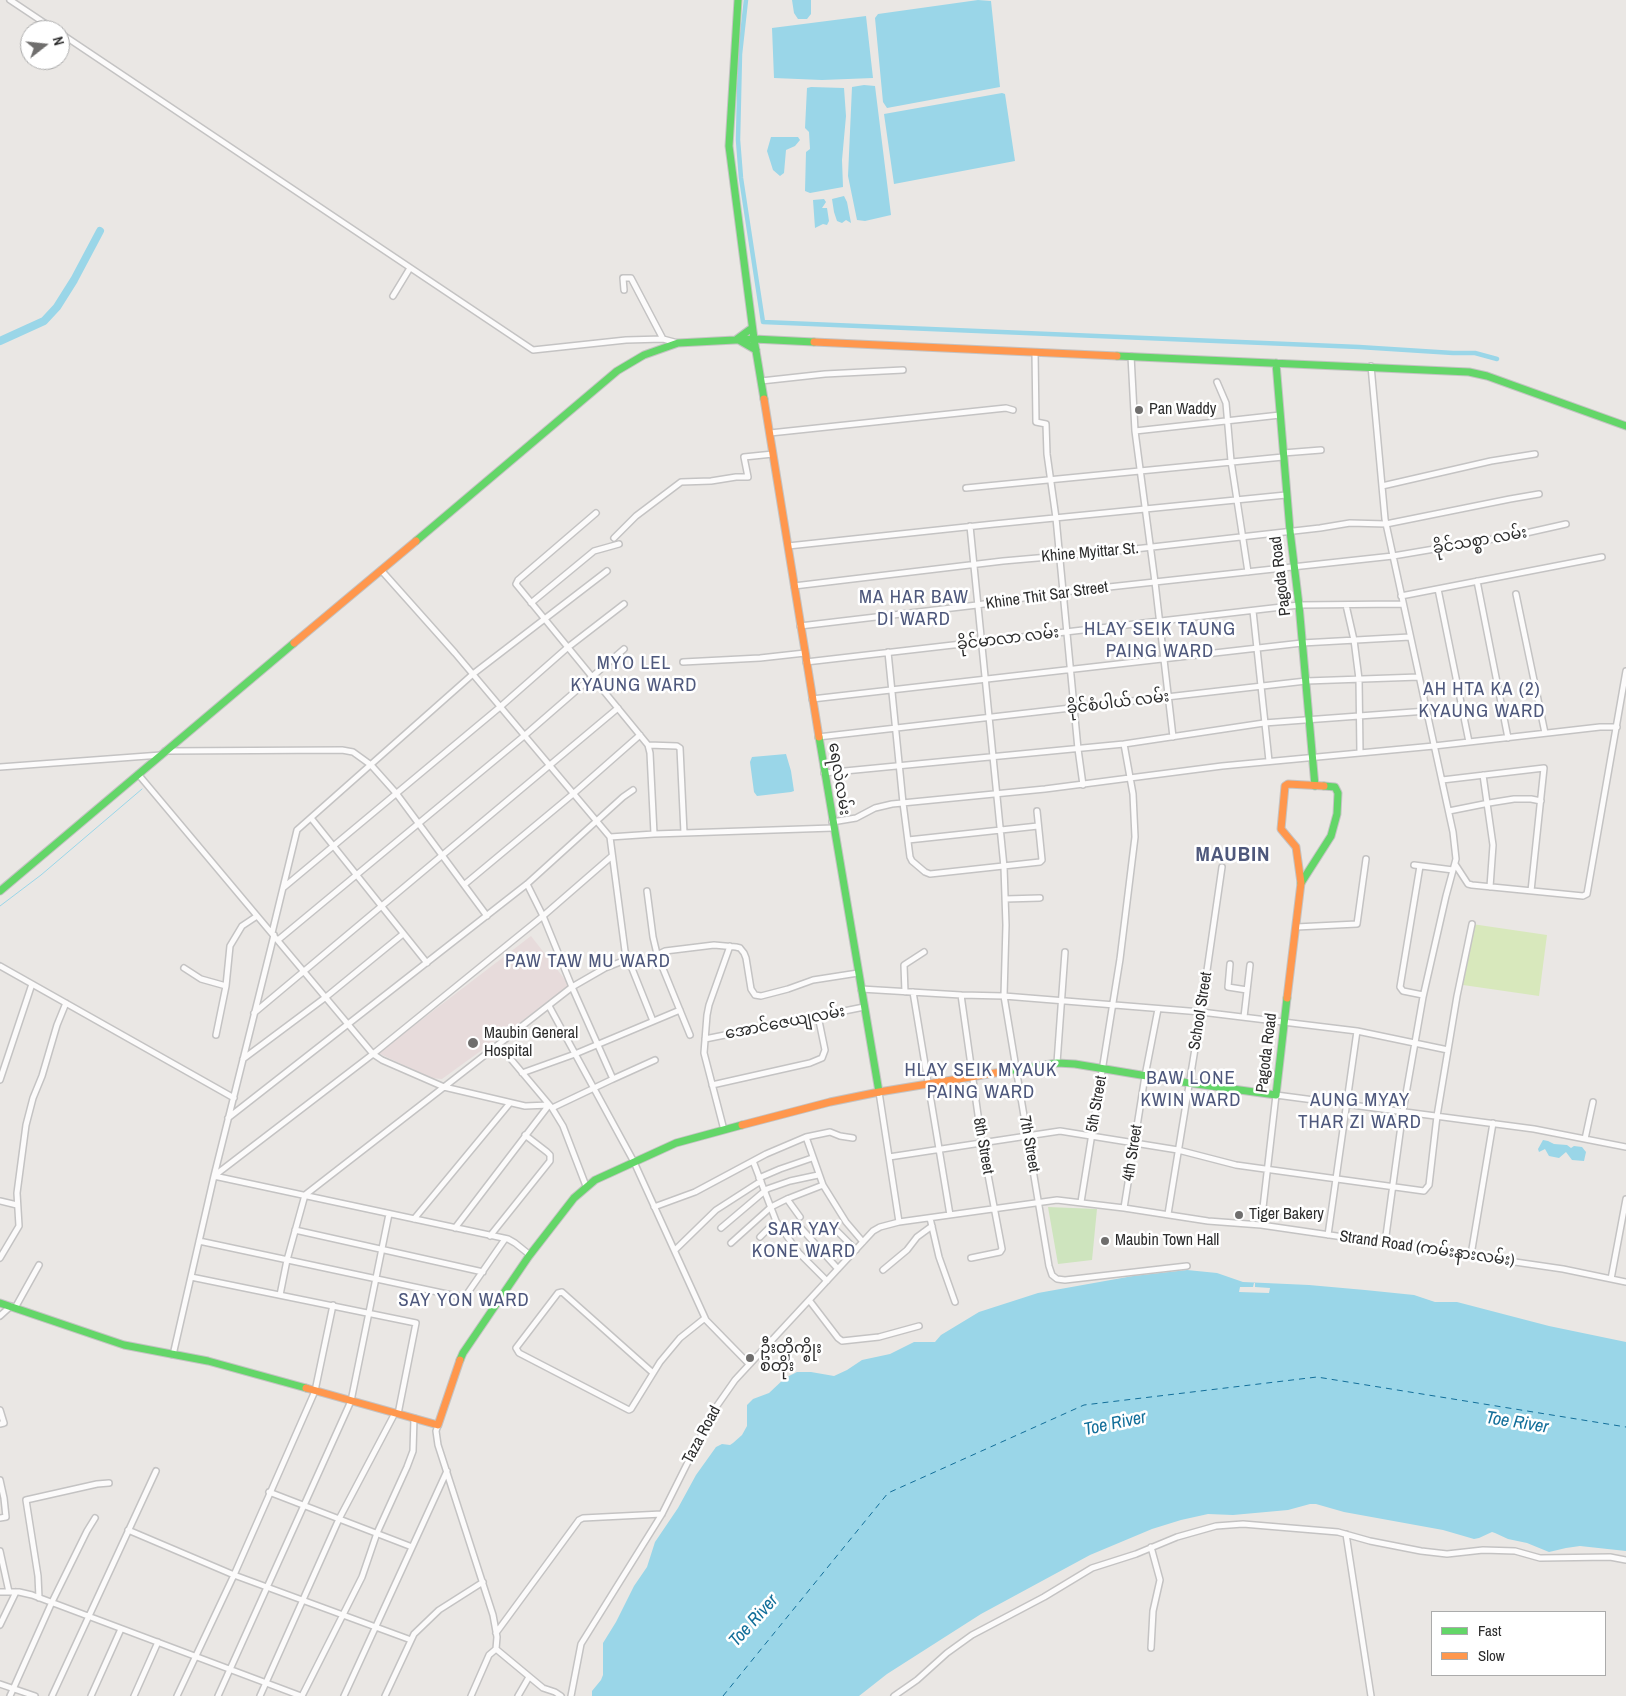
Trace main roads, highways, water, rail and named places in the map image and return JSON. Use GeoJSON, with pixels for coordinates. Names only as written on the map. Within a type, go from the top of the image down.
{"type":"FeatureCollection","features":[{"type":"Feature","properties":{"kind":"main road","name":"ရေလဲလမ်း"},"geometry":{"type":"LineString","coordinates":[[738,0],[730,146],[752,328],[818,737],[879,1092]]}},
{"type":"Feature","properties":{"kind":"main road"},"geometry":{"type":"LineString","coordinates":[[738,339],[752,328]]}},
{"type":"Feature","properties":{"kind":"main road"},"geometry":{"type":"LineString","coordinates":[[738,339],[756,350]]}},
{"type":"Feature","properties":{"kind":"main road"},"geometry":{"type":"LineString","coordinates":[[0,891],[617,370],[644,355],[678,343],[754,339],[1469,372],[1487,376],[1626,426]]}},
{"type":"Feature","properties":{"kind":"main road","name":"Pagoda Road"},"geometry":{"type":"LineString","coordinates":[[1276,363],[1286,495],[1299,605],[1315,786]]}},
{"type":"Feature","properties":{"kind":"main road","name":"Pagoda Road"},"geometry":{"type":"LineString","coordinates":[[879,1092],[1057,1063],[1276,1095],[1301,883],[1296,847],[1281,829],[1285,786],[1288,784],[1336,788],[1338,793],[1337,814],[1330,838],[1301,883]]}},
{"type":"Feature","properties":{"kind":"main road"},"geometry":{"type":"LineString","coordinates":[[0,1303],[124,1345],[208,1361],[438,1425],[463,1353],[530,1255],[574,1198],[586,1186],[595,1180],[676,1143],[830,1102],[879,1092]]}},
{"type":"Feature","properties":{"kind":"water"},"geometry":{"type":"Polygon","coordinates":[[[792,0],[811,0],[811,14],[807,19],[798,19],[794,13],[792,0]]]}},
{"type":"Feature","properties":{"kind":"water"},"geometry":{"type":"Polygon","coordinates":[[[978,0],[991,1],[1000,87],[887,108],[883,102],[875,18],[878,14],[978,0]]]}},
{"type":"Feature","properties":{"kind":"water"},"geometry":{"type":"Polygon","coordinates":[[[866,16],[873,78],[822,80],[774,78],[772,28],[866,16]]]}},
{"type":"Feature","properties":{"kind":"water"},"geometry":{"type":"Polygon","coordinates":[[[875,86],[891,215],[865,221],[857,220],[848,176],[852,87],[875,86]]]}},
{"type":"Feature","properties":{"kind":"water"},"geometry":{"type":"Polygon","coordinates":[[[807,88],[844,88],[846,116],[842,160],[843,187],[810,193],[805,191],[806,152],[810,149],[809,132],[805,128],[807,88]]]}},
{"type":"Feature","properties":{"kind":"water"},"geometry":{"type":"Polygon","coordinates":[[[1005,94],[1015,161],[894,184],[884,114],[1005,94]]]}},
{"type":"Feature","properties":{"kind":"water"},"geometry":{"type":"Polygon","coordinates":[[[771,137],[798,137],[800,140],[795,146],[786,150],[784,173],[780,176],[773,170],[767,151],[771,137]]]}},
{"type":"Feature","properties":{"kind":"water"},"geometry":{"type":"Polygon","coordinates":[[[844,196],[851,223],[846,220],[842,223],[837,221],[834,212],[832,199],[844,196]]]}},
{"type":"Feature","properties":{"kind":"water"},"geometry":{"type":"Polygon","coordinates":[[[824,199],[826,202],[822,208],[827,208],[829,221],[827,225],[823,224],[815,228],[813,200],[824,199]]]}},
{"type":"Feature","properties":{"kind":"water"},"geometry":{"type":"Polygon","coordinates":[[[786,754],[794,791],[757,796],[754,792],[750,762],[752,757],[786,754]]]}},
{"type":"Feature","properties":{"kind":"water"},"geometry":{"type":"Polygon","coordinates":[[[1543,1140],[1554,1144],[1567,1145],[1571,1148],[1574,1146],[1582,1147],[1586,1152],[1584,1161],[1572,1160],[1566,1152],[1559,1158],[1549,1156],[1545,1149],[1539,1152],[1538,1149],[1543,1140]]]}},
{"type":"Feature","properties":{"kind":"water","name":"Toe River"},"geometry":{"type":"Polygon","coordinates":[[[1187,1270],[1217,1273],[1243,1282],[1365,1290],[1414,1295],[1435,1302],[1457,1302],[1549,1326],[1626,1342],[1626,1551],[1580,1546],[1549,1552],[1492,1532],[1474,1539],[1443,1530],[1344,1512],[1316,1504],[1288,1510],[1233,1515],[1208,1514],[1152,1529],[1090,1555],[981,1614],[887,1674],[859,1696],[592,1696],[592,1691],[603,1675],[603,1643],[634,1586],[647,1567],[655,1542],[678,1508],[696,1475],[716,1447],[722,1444],[730,1445],[742,1435],[747,1426],[747,1405],[753,1399],[769,1393],[785,1378],[797,1372],[811,1372],[834,1376],[862,1360],[890,1354],[914,1342],[935,1342],[941,1335],[979,1312],[1038,1293],[1133,1276],[1187,1270]]]}},
{"type":"Feature","properties":{"kind":"waterway"},"geometry":{"type":"LineString","coordinates":[[746,0],[740,54],[738,140],[741,178],[763,322],[1359,347],[1475,353],[1497,359]]}},
{"type":"Feature","properties":{"kind":"waterway"},"geometry":{"type":"LineString","coordinates":[[0,341],[44,321],[57,307],[74,280],[100,231]]}},
{"type":"Feature","properties":{"kind":"waterway"},"geometry":{"type":"LineString","coordinates":[[0,906],[41,875],[142,789]]}},
{"type":"Feature","properties":{"kind":"place","name":"Pan Waddy"},"geometry":{"type":"Point","coordinates":[1139,410]}},
{"type":"Feature","properties":{"kind":"place","name":"Maubin General Hospital"},"geometry":{"type":"Point","coordinates":[473,1043]}},
{"type":"Feature","properties":{"kind":"place","name":"Tiger Bakery"},"geometry":{"type":"Point","coordinates":[1239,1215]}},
{"type":"Feature","properties":{"kind":"place","name":"Maubin Town Hall"},"geometry":{"type":"Point","coordinates":[1105,1241]}},
{"type":"Feature","properties":{"kind":"place","name":"ဦးတိုက္စိုး စတိုး"},"geometry":{"type":"Point","coordinates":[750,1358]}},
{"type":"Feature","properties":{"kind":"district","name":"MA HAR BAW DI WARD"},"geometry":{"type":"Point","coordinates":[914,609]}},
{"type":"Feature","properties":{"kind":"district","name":"HLAY SEIK TAUNG PAING WARD"},"geometry":{"type":"Point","coordinates":[1160,641]}},
{"type":"Feature","properties":{"kind":"district","name":"MYO LEL KYAUNG WARD"},"geometry":{"type":"Point","coordinates":[634,675]}},
{"type":"Feature","properties":{"kind":"district","name":"AH HTA KA (2) KYAUNG WARD"},"geometry":{"type":"Point","coordinates":[1482,701]}},
{"type":"Feature","properties":{"kind":"district","name":"MAUBIN"},"geometry":{"type":"Point","coordinates":[1233,855]}},
{"type":"Feature","properties":{"kind":"district","name":"PAW TAW MU WARD"},"geometry":{"type":"Point","coordinates":[588,962]}},
{"type":"Feature","properties":{"kind":"district","name":"HLAY SEIK MYAUK PAING WARD"},"geometry":{"type":"Point","coordinates":[981,1082]}},
{"type":"Feature","properties":{"kind":"district","name":"BAW LONE KWIN WARD"},"geometry":{"type":"Point","coordinates":[1191,1090]}},
{"type":"Feature","properties":{"kind":"district","name":"AUNG MYAY THAR ZI WARD"},"geometry":{"type":"Point","coordinates":[1360,1112]}},
{"type":"Feature","properties":{"kind":"district","name":"SAR YAY KONE WARD"},"geometry":{"type":"Point","coordinates":[804,1241]}},
{"type":"Feature","properties":{"kind":"district","name":"SAY YON WARD"},"geometry":{"type":"Point","coordinates":[464,1301]}}]}
